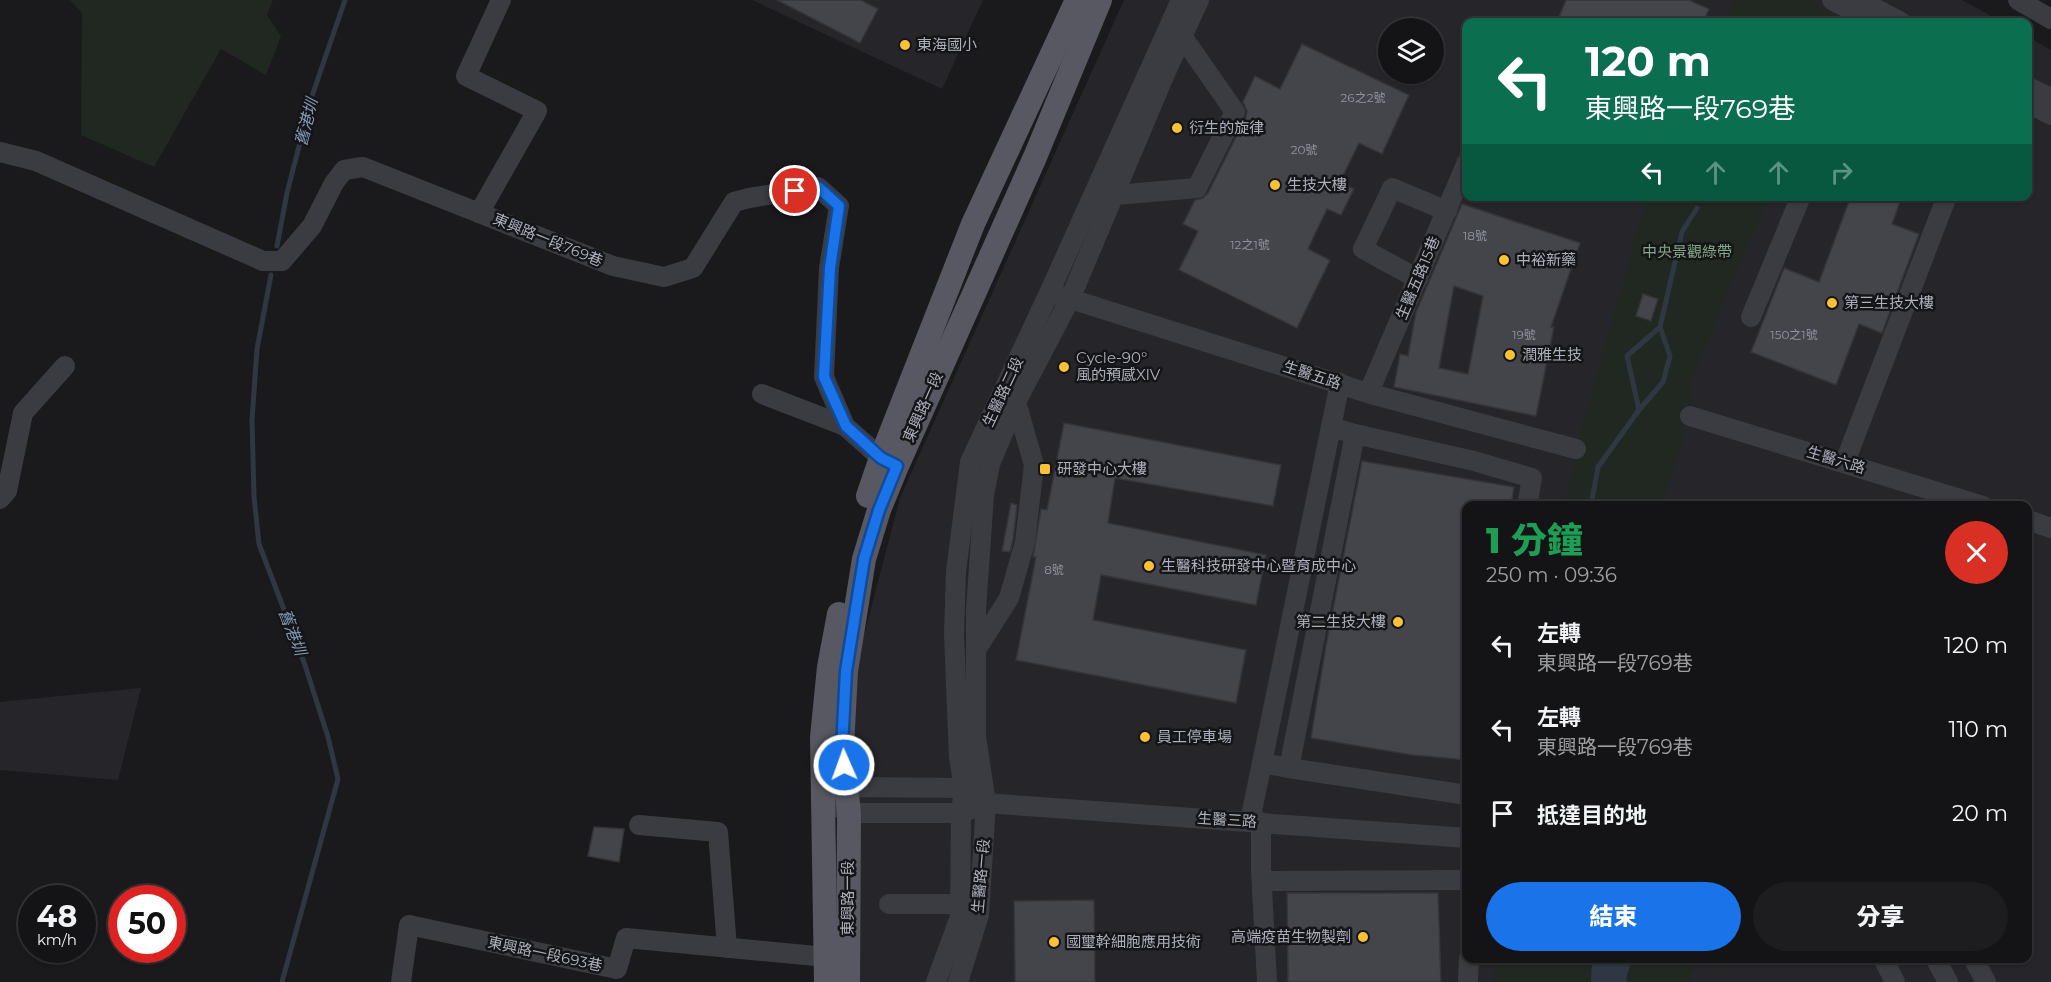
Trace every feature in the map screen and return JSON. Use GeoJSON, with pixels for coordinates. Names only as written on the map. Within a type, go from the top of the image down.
{"type":"FeatureCollection","features":[{"type":"Feature","properties":{"kind":"main road","name":"東興路一段"},"geometry":{"type":"LineString","coordinates":[[848,982],[849,813],[842,747],[846,671],[864,559],[879,510],[889,462],[973,224],[1077,0]]}},
{"type":"Feature","properties":{"kind":"main road","name":"東興路一段"},"geometry":{"type":"LineString","coordinates":[[826,982],[822,737],[829,668],[852,544],[1030,168],[1100,0]]}},
{"type":"Feature","properties":{"kind":"street"},"geometry":{"type":"LineString","coordinates":[[479,213],[537,111],[466,76],[501,0]]}},
{"type":"Feature","properties":{"kind":"street","name":"生醫路二段"},"geometry":{"type":"LineString","coordinates":[[961,813],[964,788],[959,757],[954,634],[956,572],[970,462],[1181,0]]}},
{"type":"Feature","properties":{"kind":"street","name":"生醫路二段"},"geometry":{"type":"LineString","coordinates":[[986,803],[976,737],[976,610],[984,495],[990,464],[1016,402],[1070,299],[1199,0]]}},
{"type":"Feature","properties":{"kind":"street"},"geometry":{"type":"LineString","coordinates":[[1832,0],[1867,18]]}},
{"type":"Feature","properties":{"kind":"street"},"geometry":{"type":"LineString","coordinates":[[1859,0],[1893,18]]}},
{"type":"Feature","properties":{"kind":"street"},"geometry":{"type":"LineString","coordinates":[[2018,0],[2051,19]]}},
{"type":"Feature","properties":{"kind":"street"},"geometry":{"type":"LineString","coordinates":[[1114,195],[1197,188],[1235,112],[1182,36]]}},
{"type":"Feature","properties":{"kind":"street"},"geometry":{"type":"LineString","coordinates":[[2032,89],[2051,98]]}},
{"type":"Feature","properties":{"kind":"street"},"geometry":{"type":"LineString","coordinates":[[2032,105],[2051,115]]}},
{"type":"Feature","properties":{"kind":"street","name":"東興路一段769巷"},"geometry":{"type":"LineString","coordinates":[[0,152],[36,161],[263,261],[282,261],[312,226],[334,183],[344,170],[363,167],[613,266],[664,278],[693,268],[734,202],[818,187],[839,206],[830,268],[824,377],[846,426],[889,462]]}},
{"type":"Feature","properties":{"kind":"street","name":"生醫五路15巷"},"geometry":{"type":"LineString","coordinates":[[1371,394],[1372,385],[1462,174]]}},
{"type":"Feature","properties":{"kind":"street"},"geometry":{"type":"LineString","coordinates":[[1418,279],[1363,249],[1392,188],[1447,211]]}},
{"type":"Feature","properties":{"kind":"street"},"geometry":{"type":"LineString","coordinates":[[1750,317],[1799,201]]}},
{"type":"Feature","properties":{"kind":"street"},"geometry":{"type":"LineString","coordinates":[[1845,462],[1945,201]]}},
{"type":"Feature","properties":{"kind":"street","name":"生醫五路"},"geometry":{"type":"LineString","coordinates":[[1050,291],[1371,394],[1576,449]]}},
{"type":"Feature","properties":{"kind":"street"},"geometry":{"type":"LineString","coordinates":[[0,499],[7,491],[23,413],[65,366]]}},
{"type":"Feature","properties":{"kind":"street"},"geometry":{"type":"LineString","coordinates":[[1266,982],[1262,881],[1256,822],[1262,763],[1340,383]]}},
{"type":"Feature","properties":{"kind":"street"},"geometry":{"type":"LineString","coordinates":[[762,394],[846,426]]}},
{"type":"Feature","properties":{"kind":"street"},"geometry":{"type":"LineString","coordinates":[[976,650],[1009,598],[1025,542],[1034,465],[1016,402]]}},
{"type":"Feature","properties":{"kind":"street","name":"生醫六路"},"geometry":{"type":"LineString","coordinates":[[1690,416],[1845,462],[1925,496],[1954,501]]}},
{"type":"Feature","properties":{"kind":"street"},"geometry":{"type":"LineString","coordinates":[[1331,427],[1474,461],[1532,478],[1528,501]]}},
{"type":"Feature","properties":{"kind":"street"},"geometry":{"type":"LineString","coordinates":[[1289,768],[1355,434]]}},
{"type":"Feature","properties":{"kind":"street"},"geometry":{"type":"LineString","coordinates":[[2032,521],[2051,528]]}},
{"type":"Feature","properties":{"kind":"street"},"geometry":{"type":"LineString","coordinates":[[1262,763],[1462,794]]}},
{"type":"Feature","properties":{"kind":"street"},"geometry":{"type":"LineString","coordinates":[[824,800],[846,787],[964,788],[986,803]]}},
{"type":"Feature","properties":{"kind":"street"},"geometry":{"type":"LineString","coordinates":[[824,800],[849,813],[961,813],[986,803]]}},
{"type":"Feature","properties":{"kind":"street","name":"生醫三路"},"geometry":{"type":"LineString","coordinates":[[986,803],[1462,838]]}},
{"type":"Feature","properties":{"kind":"street","name":"生醫路一段"},"geometry":{"type":"LineString","coordinates":[[958,982],[979,915],[986,803]]}},
{"type":"Feature","properties":{"kind":"street","name":"生醫路一段"},"geometry":{"type":"LineString","coordinates":[[936,982],[960,917],[961,813]]}},
{"type":"Feature","properties":{"kind":"street"},"geometry":{"type":"LineString","coordinates":[[639,825],[718,832],[727,948]]}},
{"type":"Feature","properties":{"kind":"street"},"geometry":{"type":"LineString","coordinates":[[1262,881],[1462,880]]}},
{"type":"Feature","properties":{"kind":"street"},"geometry":{"type":"LineString","coordinates":[[889,904],[960,904]]}},
{"type":"Feature","properties":{"kind":"street","name":"東興路一段693巷"},"geometry":{"type":"LineString","coordinates":[[400,982],[409,925],[617,969],[626,938],[825,957]]}},
{"type":"Feature","properties":{"kind":"street"},"geometry":{"type":"LineString","coordinates":[[1468,982],[1469,963]]}},
{"type":"Feature","properties":{"kind":"street"},"geometry":{"type":"LineString","coordinates":[[1886,963],[1895,982]]}},
{"type":"Feature","properties":{"kind":"street"},"geometry":{"type":"LineString","coordinates":[[1938,963],[1948,982]]}},
{"type":"Feature","properties":{"kind":"street"},"geometry":{"type":"LineString","coordinates":[[1975,963],[1986,982]]}},
{"type":"Feature","properties":{"kind":"shaded area","name":"東海國小"},"geometry":{"type":"Polygon","coordinates":[[[752,0],[983,0],[942,89],[752,0]]]}},
{"type":"Feature","properties":{"kind":"shaded area"},"geometry":{"type":"Polygon","coordinates":[[[1124,0],[1962,0],[1995,18],[1462,18],[1462,201],[2032,201],[2032,39],[2051,50],[2051,982],[860,982],[853,677],[900,498],[1124,0]]]}},
{"type":"Feature","properties":{"kind":"shaded area"},"geometry":{"type":"Polygon","coordinates":[[[141,688],[118,780],[0,770],[0,702],[141,688]]]}},
{"type":"Feature","properties":{"kind":"shaded area"},"geometry":{"type":"Polygon","coordinates":[[[1592,963],[1631,963],[1626,979],[1628,982],[1591,982],[1592,963]]]}},
{"type":"Feature","properties":{"kind":"green space"},"geometry":{"type":"Polygon","coordinates":[[[70,0],[273,0],[267,15],[281,36],[266,75],[221,49],[154,167],[81,135],[82,13],[70,0]]]}},
{"type":"Feature","properties":{"kind":"green space"},"geometry":{"type":"Polygon","coordinates":[[[1733,0],[1806,0],[1837,18],[1725,18],[1733,0]]]}},
{"type":"Feature","properties":{"kind":"green space","name":"中央景觀綠帶"},"geometry":{"type":"Polygon","coordinates":[[[1646,201],[1766,201],[1692,378],[1690,416],[1663,501],[1565,501],[1576,449],[1646,201]]]}},
{"type":"Feature","properties":{"kind":"green space"},"geometry":{"type":"Polygon","coordinates":[[[1495,963],[1696,963],[1690,982],[1494,982],[1495,963]]]}},
{"type":"Feature","properties":{"kind":"building"},"geometry":{"type":"Polygon","coordinates":[[[777,0],[861,0],[878,9],[860,43],[777,0]]]}},
{"type":"Feature","properties":{"kind":"building"},"geometry":{"type":"Polygon","coordinates":[[[1566,0],[1689,0],[1709,9],[1705,18],[1559,18],[1566,0]]]}},
{"type":"Feature","properties":{"kind":"building","name":"生技大樓"},"geometry":{"type":"Polygon","coordinates":[[[1302,44],[1378,80],[1378,84],[1386,84],[1409,95],[1382,154],[1359,143],[1340,182],[1354,189],[1341,215],[1327,209],[1308,249],[1330,260],[1297,328],[1179,270],[1198,231],[1183,224],[1195,200],[1203,198],[1208,193],[1246,117],[1247,111],[1243,102],[1255,76],[1280,89],[1302,44]]]}},
{"type":"Feature","properties":{"kind":"building","name":"第三生技大樓"},"geometry":{"type":"Polygon","coordinates":[[[1849,201],[1900,201],[1892,224],[1919,234],[1882,333],[1859,324],[1836,385],[1751,352],[1784,268],[1819,282],[1849,201]]]}},
{"type":"Feature","properties":{"kind":"building"},"geometry":{"type":"Polygon","coordinates":[[[1462,204],[1580,243],[1551,327],[1554,327],[1536,416],[1394,387],[1400,354],[1408,356],[1416,312],[1462,204]],[[1454,286],[1439,368],[1468,374],[1483,296],[1454,286]]]}},
{"type":"Feature","properties":{"kind":"building"},"geometry":{"type":"Polygon","coordinates":[[[1643,294],[1658,299],[1651,321],[1636,316],[1643,294]]]}},
{"type":"Feature","properties":{"kind":"building","name":"生醫科技研發中心暨育成中心"},"geometry":{"type":"Polygon","coordinates":[[[1064,423],[1281,465],[1273,506],[1115,478],[1108,523],[1266,555],[1256,605],[1101,575],[1093,620],[1246,650],[1236,703],[1016,660],[1036,557],[1033,557],[1041,509],[1047,510],[1064,423]]]}},
{"type":"Feature","properties":{"kind":"building","name":"第二生技大樓"},"geometry":{"type":"Polygon","coordinates":[[[1362,461],[1514,487],[1512,501],[1462,501],[1462,760],[1412,755],[1311,738],[1326,645],[1362,461]]]}},
{"type":"Feature","properties":{"kind":"building"},"geometry":{"type":"Polygon","coordinates":[[[1011,503],[1017,505],[1010,552],[1002,551],[1011,503]]]}},
{"type":"Feature","properties":{"kind":"building"},"geometry":{"type":"Polygon","coordinates":[[[594,827],[624,829],[619,862],[588,856],[594,827]]]}},
{"type":"Feature","properties":{"kind":"building","name":"高端疫苗生物製劑"},"geometry":{"type":"Polygon","coordinates":[[[1287,893],[1438,893],[1441,982],[1288,982],[1287,893]]]}},
{"type":"Feature","properties":{"kind":"building","name":"國璽幹細胞應用技術"},"geometry":{"type":"Polygon","coordinates":[[[1094,900],[1095,982],[1015,982],[1014,901],[1094,900]]]}},
{"type":"Feature","properties":{"kind":"waterway","name":"舊港圳"},"geometry":{"type":"LineString","coordinates":[[277,246],[287,193],[312,96],[345,0]]}},
{"type":"Feature","properties":{"kind":"waterway"},"geometry":{"type":"LineString","coordinates":[[1592,501],[1598,467],[1639,410],[1663,382],[1670,356],[1660,327],[1682,232],[1697,208]]}},
{"type":"Feature","properties":{"kind":"waterway","name":"舊港圳"},"geometry":{"type":"LineString","coordinates":[[271,275],[257,349],[252,420],[254,497],[259,544],[304,662],[328,737],[338,779],[282,982]]}},
{"type":"Feature","properties":{"kind":"waterway"},"geometry":{"type":"LineString","coordinates":[[1639,410],[1627,356],[1660,327]]}},
{"type":"Feature","properties":{"kind":"place","name":"東海國小"},"geometry":{"type":"Point","coordinates":[905,45]}},
{"type":"Feature","properties":{"kind":"place","name":"衍生的旋律"},"geometry":{"type":"Point","coordinates":[1177,128]}},
{"type":"Feature","properties":{"kind":"place","name":"生技大樓"},"geometry":{"type":"Point","coordinates":[1275,185]}},
{"type":"Feature","properties":{"kind":"place","name":"中裕新藥"},"geometry":{"type":"Point","coordinates":[1504,260]}},
{"type":"Feature","properties":{"kind":"place","name":"第三生技大樓"},"geometry":{"type":"Point","coordinates":[1832,303]}},
{"type":"Feature","properties":{"kind":"place","name":"潤雅生技"},"geometry":{"type":"Point","coordinates":[1510,355]}},
{"type":"Feature","properties":{"kind":"place","name":"Cycle-90° 風的預感XIV"},"geometry":{"type":"Point","coordinates":[1064,367]}},
{"type":"Feature","properties":{"kind":"place","name":"研發中心大樓"},"geometry":{"type":"Point","coordinates":[1045,469]}},
{"type":"Feature","properties":{"kind":"place","name":"生醫科技研發中心暨育成中心"},"geometry":{"type":"Point","coordinates":[1149,566]}},
{"type":"Feature","properties":{"kind":"place","name":"第二生技大樓"},"geometry":{"type":"Point","coordinates":[1398,622]}},
{"type":"Feature","properties":{"kind":"place","name":"員工停車場"},"geometry":{"type":"Point","coordinates":[1145,737]}},
{"type":"Feature","properties":{"kind":"place","name":"高端疫苗生物製劑"},"geometry":{"type":"Point","coordinates":[1363,937]}},
{"type":"Feature","properties":{"kind":"place","name":"國璽幹細胞應用技術"},"geometry":{"type":"Point","coordinates":[1054,942]}},
{"type":"Feature","properties":{"kind":"route"},"geometry":{"type":"LineString","coordinates":[[795,191],[818,187],[839,206],[830,268],[824,377],[846,426],[881,458],[897,466],[879,510],[864,559],[846,671],[842,747],[844,765]]}}]}
